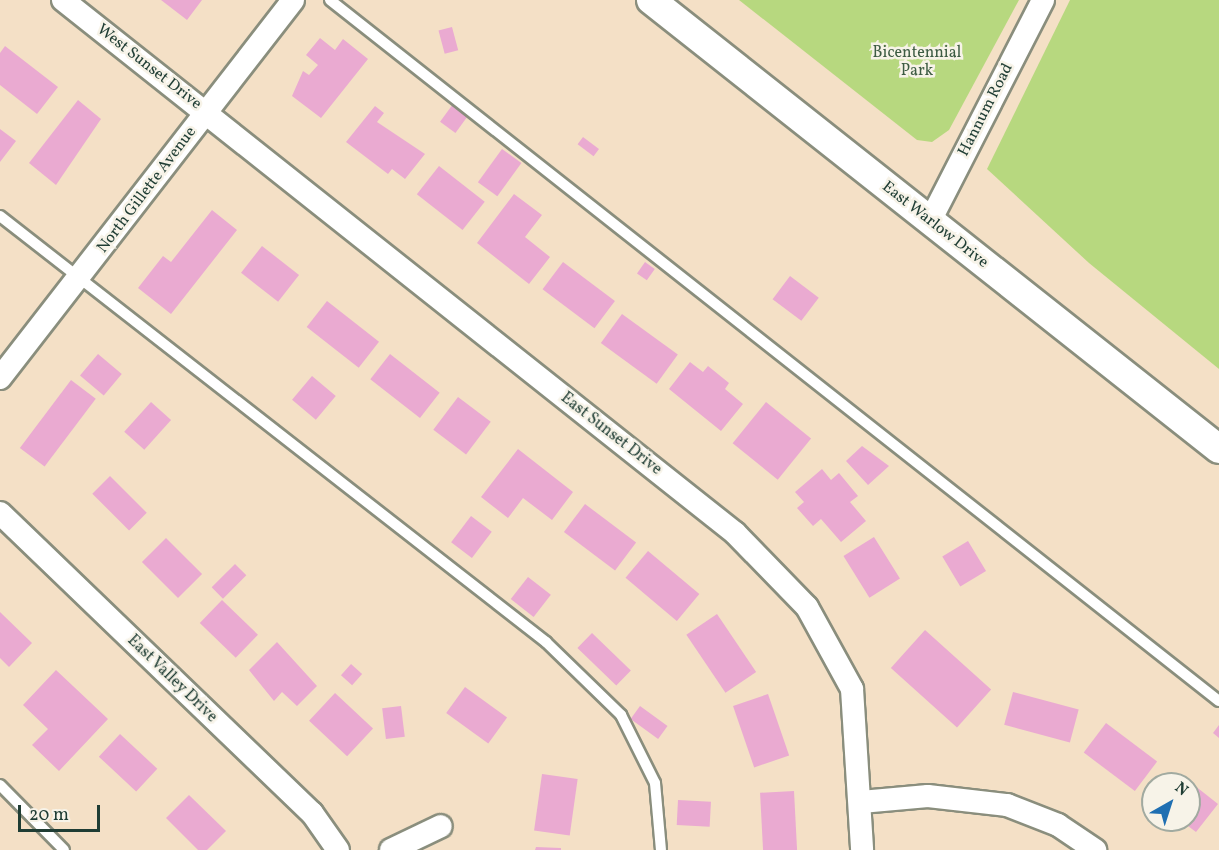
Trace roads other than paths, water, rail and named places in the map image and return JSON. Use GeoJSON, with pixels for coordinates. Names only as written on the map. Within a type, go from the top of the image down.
{"type":"FeatureCollection","features":[{"type":"Feature","properties":{"kind":"street","name":"West Sunset Drive"},"geometry":{"type":"LineString","coordinates":[[63,0],[206,113]]}},
{"type":"Feature","properties":{"kind":"street","name":"North Gillette Avenue"},"geometry":{"type":"LineString","coordinates":[[0,378],[293,0]]}},
{"type":"Feature","properties":{"kind":"street","name":"East Warlow Drive"},"geometry":{"type":"LineString","coordinates":[[651,0],[1219,449]]}},
{"type":"Feature","properties":{"kind":"street","name":"Hannum Road"},"geometry":{"type":"LineString","coordinates":[[930,221],[1043,0]]}},
{"type":"Feature","properties":{"kind":"street","name":"East Sunset Drive"},"geometry":{"type":"LineString","coordinates":[[206,113],[735,533],[807,607],[852,688],[861,802],[862,850]]}},
{"type":"Feature","properties":{"kind":"street","name":"East Valley Drive"},"geometry":{"type":"LineString","coordinates":[[0,513],[312,813],[338,850]]}},
{"type":"Feature","properties":{"kind":"street"},"geometry":{"type":"LineString","coordinates":[[861,802],[928,796],[1007,805],[1058,825],[1095,850]]}},
{"type":"Feature","properties":{"kind":"street"},"geometry":{"type":"LineString","coordinates":[[391,850],[441,826]]}},
{"type":"Feature","properties":{"kind":"lane"},"geometry":{"type":"LineString","coordinates":[[330,0],[1219,701]]}},
{"type":"Feature","properties":{"kind":"lane"},"geometry":{"type":"LineString","coordinates":[[0,216],[546,642],[613,707],[655,783],[661,850]]}},
{"type":"Feature","properties":{"kind":"lane"},"geometry":{"type":"LineString","coordinates":[[0,785],[64,850]]}},
{"type":"Feature","properties":{"kind":"park label","name":"Bicentennial Park"},"geometry":{"type":"Point","coordinates":[917,62]}}]}
